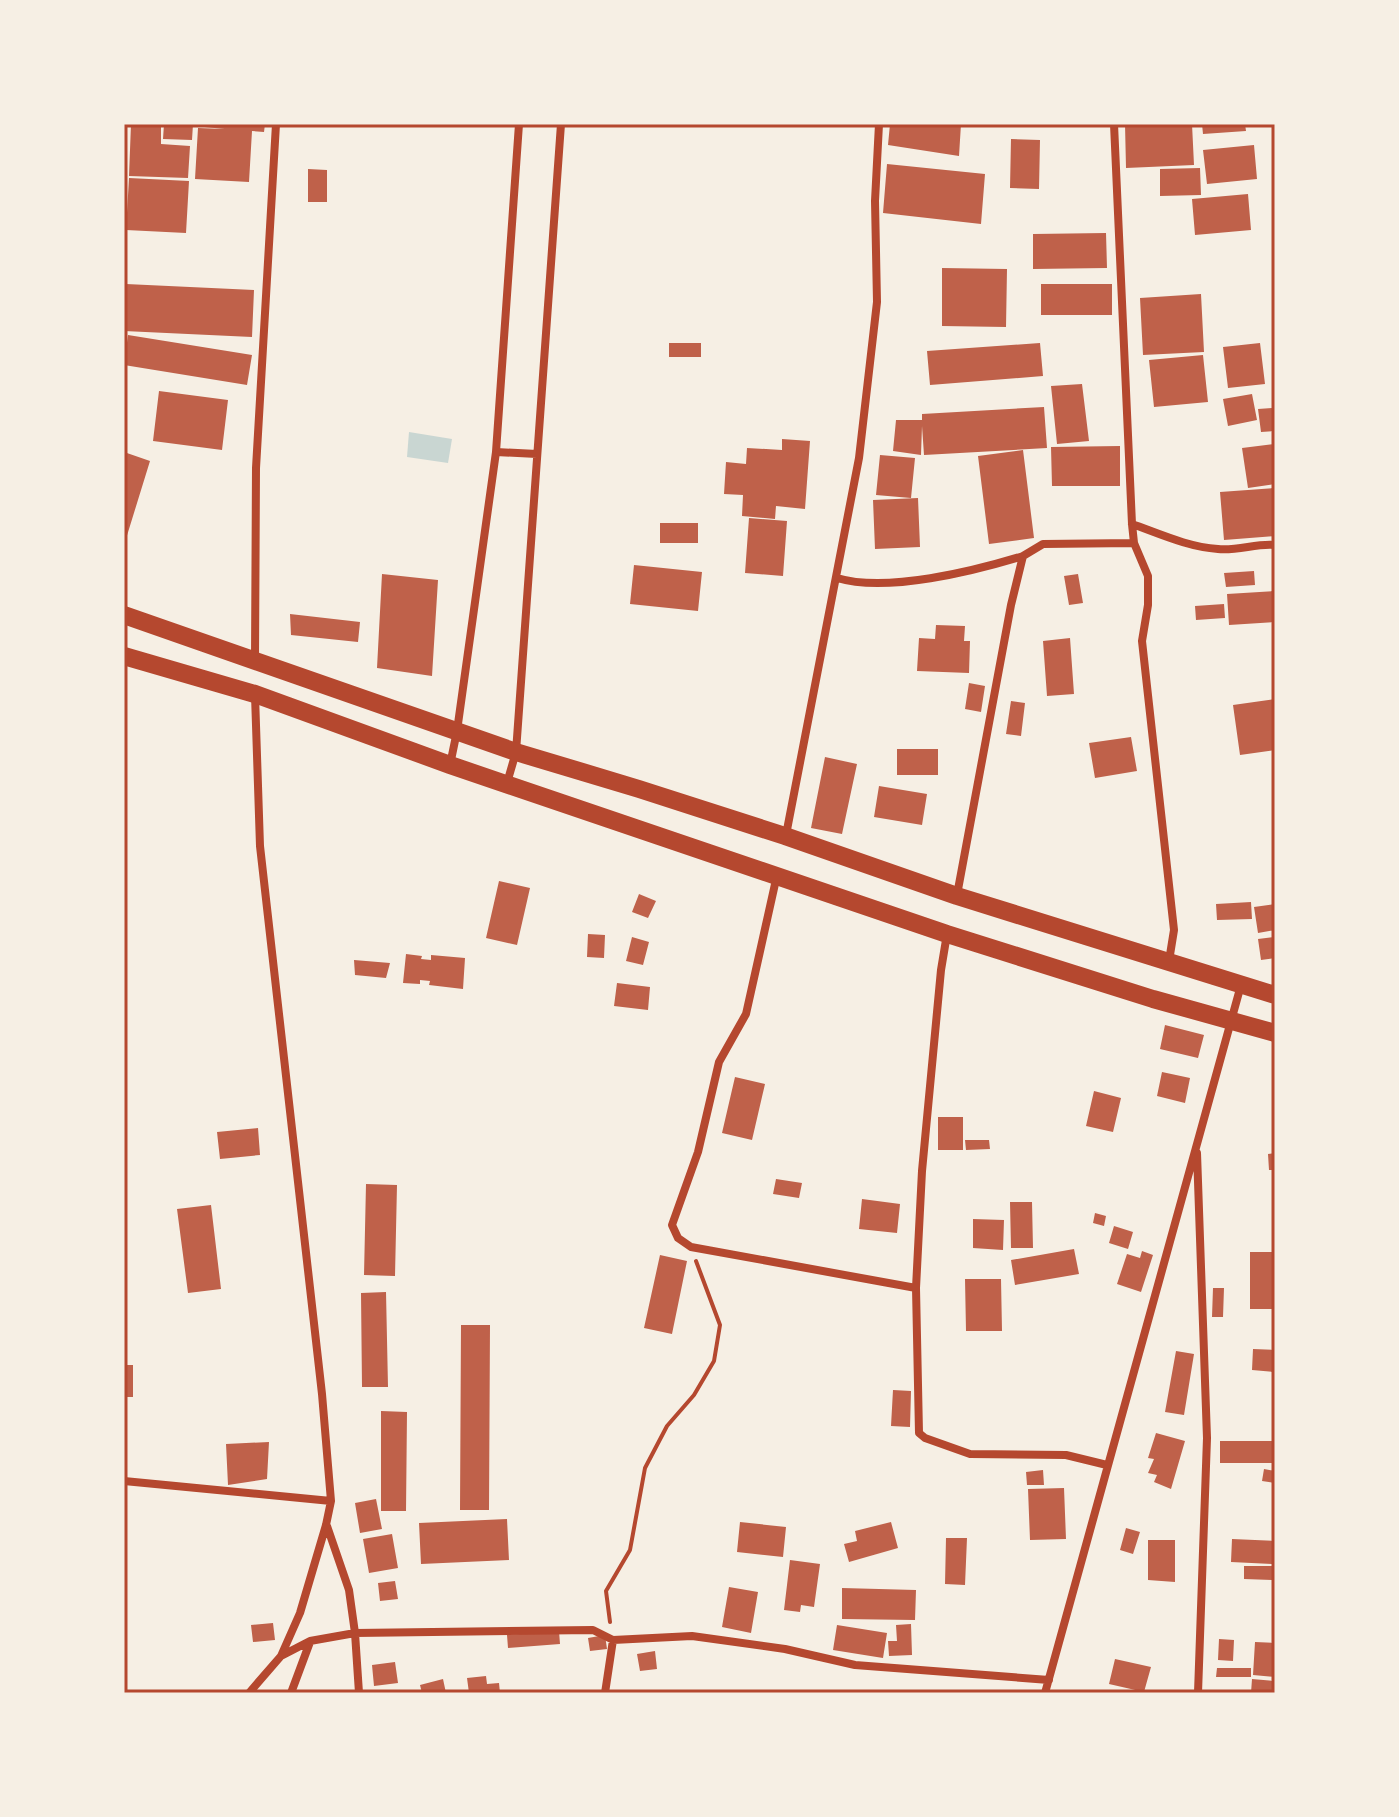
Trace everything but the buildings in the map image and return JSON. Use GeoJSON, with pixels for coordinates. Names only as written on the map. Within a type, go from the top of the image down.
{"type":"FeatureCollection","features":[{"type":"Feature","properties":{"kind":"main road"},"geometry":{"type":"LineString","coordinates":[[124,615],[516,752],[785,836],[957,896],[1275,995]]}},
{"type":"Feature","properties":{"kind":"main road"},"geometry":{"type":"LineString","coordinates":[[124,656],[255,694],[450,765],[947,934],[1275,1033]]}},
{"type":"Feature","properties":{"kind":"street"},"geometry":{"type":"LineString","coordinates":[[255,661],[256,468],[276,124]]}},
{"type":"Feature","properties":{"kind":"street"},"geometry":{"type":"LineString","coordinates":[[450,765],[496,452],[519,124]]}},
{"type":"Feature","properties":{"kind":"street"},"geometry":{"type":"LineString","coordinates":[[507,784],[516,752],[561,124]]}},
{"type":"Feature","properties":{"kind":"street"},"geometry":{"type":"LineString","coordinates":[[785,836],[859,458],[877,302],[875,201],[879,124]]}},
{"type":"Feature","properties":{"kind":"street"},"geometry":{"type":"LineString","coordinates":[[1114,124],[1132,524],[1134,543],[1148,576],[1148,605],[1142,641],[1174,930],[1168,961]]}},
{"type":"Feature","properties":{"kind":"street"},"geometry":{"type":"LineString","coordinates":[[496,452],[537,454]]}},
{"type":"Feature","properties":{"kind":"street"},"geometry":{"type":"LineString","coordinates":[[1132,524],[1178,541],[1216,549],[1275,545]]}},
{"type":"Feature","properties":{"kind":"street"},"geometry":{"type":"LineString","coordinates":[[837,578],[855,583],[960,574],[1023,556],[1043,544],[1134,543]]}},
{"type":"Feature","properties":{"kind":"street"},"geometry":{"type":"LineString","coordinates":[[957,896],[1011,605],[1023,556]]}},
{"type":"Feature","properties":{"kind":"street"},"geometry":{"type":"LineString","coordinates":[[249,1693],[281,1656],[300,1613],[331,1501],[322,1394],[260,846],[255,694]]}},
{"type":"Feature","properties":{"kind":"street"},"geometry":{"type":"LineString","coordinates":[[777,875],[746,1014],[719,1062],[698,1152],[672,1225],[678,1238],[691,1247],[916,1288]]}},
{"type":"Feature","properties":{"kind":"street"},"geometry":{"type":"LineString","coordinates":[[947,934],[922,1171],[916,1288],[919,1433],[970,1454],[1066,1455],[1107,1465]]}},
{"type":"Feature","properties":{"kind":"street"},"geometry":{"type":"LineString","coordinates":[[1045,1693],[1241,984]]}},
{"type":"Feature","properties":{"kind":"street"},"geometry":{"type":"LineString","coordinates":[[1196,1144],[1207,1438],[1198,1693]]}},
{"type":"Feature","properties":{"kind":"street"},"geometry":{"type":"LineString","coordinates":[[124,1481],[331,1501]]}},
{"type":"Feature","properties":{"kind":"street"},"geometry":{"type":"LineString","coordinates":[[326,1525],[349,1590],[359,1693]]}},
{"type":"Feature","properties":{"kind":"street"},"geometry":{"type":"LineString","coordinates":[[281,1656],[310,1641],[355,1633],[593,1630],[613,1640],[692,1636],[785,1649],[855,1665],[1049,1680]]}},
{"type":"Feature","properties":{"kind":"street"},"geometry":{"type":"LineString","coordinates":[[605,1693],[613,1640]]}},
{"type":"Feature","properties":{"kind":"street"},"geometry":{"type":"LineString","coordinates":[[291,1693],[310,1641]]}},
{"type":"Feature","properties":{"kind":"path"},"geometry":{"type":"LineString","coordinates":[[613,1640],[606,1591],[630,1550],[645,1468],[667,1426],[694,1395],[714,1361],[720,1325],[691,1247]]}},
{"type":"Feature","properties":{"kind":"shaded area"},"geometry":{"type":"Polygon","coordinates":[[[409,432],[452,439],[448,463],[407,457],[409,432]]]}}]}
